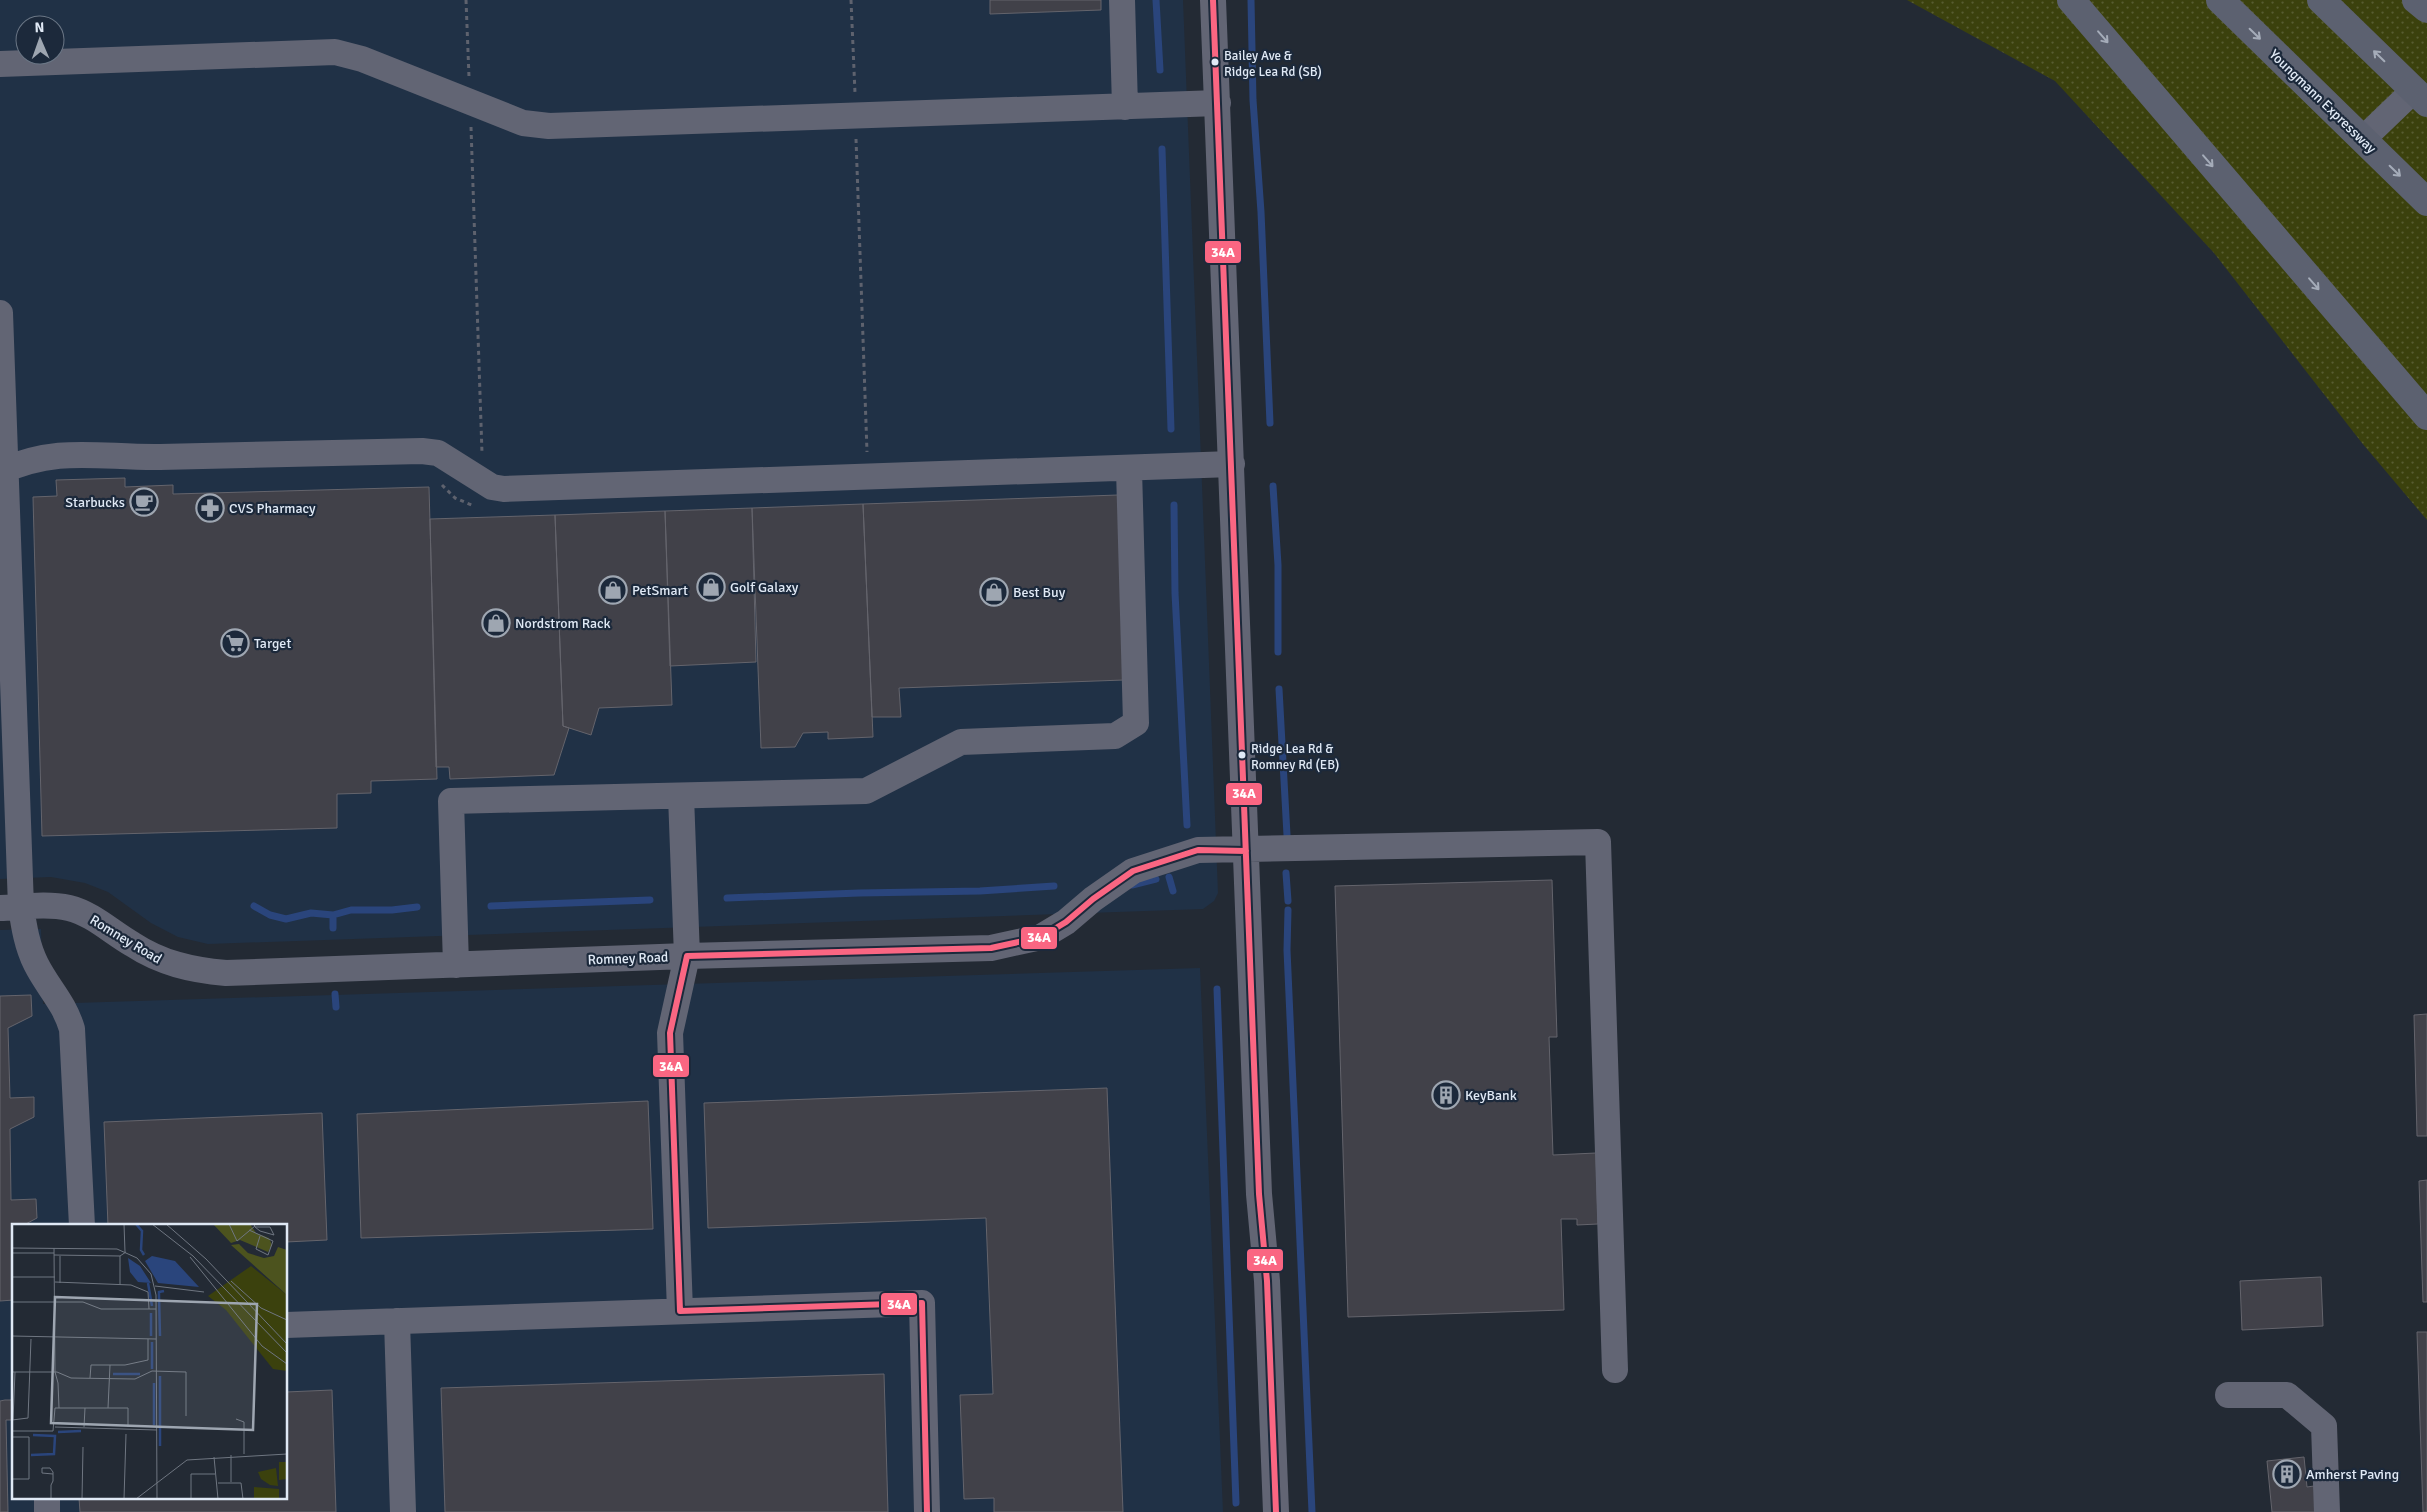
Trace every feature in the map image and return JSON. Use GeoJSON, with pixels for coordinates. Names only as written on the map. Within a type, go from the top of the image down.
{"type":"FeatureCollection","features":[{"type":"Feature","properties":{"kind":"highway"},"geometry":{"type":"LineString","coordinates":[[2071,0],[2427,416]]}},
{"type":"Feature","properties":{"kind":"highway","name":"Youngmann Expressway"},"geometry":{"type":"LineString","coordinates":[[2220,0],[2427,202]]}},
{"type":"Feature","properties":{"kind":"highway"},"geometry":{"type":"LineString","coordinates":[[2321,0],[2420,96]]}},
{"type":"Feature","properties":{"kind":"highway"},"geometry":{"type":"LineString","coordinates":[[2416,0],[2427,9]]}},
{"type":"Feature","properties":{"kind":"street"},"geometry":{"type":"LineString","coordinates":[[1122,0],[1125,106]]}},
{"type":"Feature","properties":{"kind":"street"},"geometry":{"type":"LineString","coordinates":[[1213,0],[1259,1194],[1267,1281],[1276,1512]]}},
{"type":"Feature","properties":{"kind":"street"},"geometry":{"type":"LineString","coordinates":[[0,64],[335,52],[362,58],[523,123],[549,126],[1218,103]]}},
{"type":"Feature","properties":{"kind":"street"},"geometry":{"type":"LineString","coordinates":[[2363,139],[2420,96]]}},
{"type":"Feature","properties":{"kind":"street"},"geometry":{"type":"LineString","coordinates":[[0,313],[11,907],[36,964],[67,1011],[72,1029],[82,1224]]}},
{"type":"Feature","properties":{"kind":"street"},"geometry":{"type":"LineString","coordinates":[[3,471],[24,461],[68,453],[155,457],[422,451],[438,453],[492,487],[504,489],[1232,464]]}},
{"type":"Feature","properties":{"kind":"street"},"geometry":{"type":"LineString","coordinates":[[456,965],[451,801],[866,791],[961,742],[1115,736],[1136,723],[1129,468]]}},
{"type":"Feature","properties":{"kind":"street"},"geometry":{"type":"LineString","coordinates":[[680,1311],[670,1034],[687,956],[681,796]]}},
{"type":"Feature","properties":{"kind":"street","name":"Romney Road"},"geometry":{"type":"LineString","coordinates":[[11,907],[51,906],[86,914],[150,954],[168,963],[195,970],[226,973],[687,956],[991,948],[1041,938],[1066,922],[1093,898],[1133,871],[1198,850],[1598,842],[1615,1370]]}},
{"type":"Feature","properties":{"kind":"street"},"geometry":{"type":"LineString","coordinates":[[288,1325],[922,1303],[927,1512]]}},
{"type":"Feature","properties":{"kind":"street"},"geometry":{"type":"LineString","coordinates":[[397,1321],[403,1512]]}},
{"type":"Feature","properties":{"kind":"street"},"geometry":{"type":"LineString","coordinates":[[2228,1395],[2288,1395],[2324,1426],[2327,1512]]}},
{"type":"Feature","properties":{"kind":"path"},"geometry":{"type":"LineString","coordinates":[[466,0],[469,78]]}},
{"type":"Feature","properties":{"kind":"path"},"geometry":{"type":"LineString","coordinates":[[851,0],[854,94]]}},
{"type":"Feature","properties":{"kind":"path"},"geometry":{"type":"LineString","coordinates":[[471,126],[482,460]]}},
{"type":"Feature","properties":{"kind":"path"},"geometry":{"type":"LineString","coordinates":[[856,130],[867,455]]}},
{"type":"Feature","properties":{"kind":"shaded area"},"geometry":{"type":"Polygon","coordinates":[[[0,0],[1183,0],[1218,893],[1214,901],[1203,909],[208,944],[178,937],[151,923],[108,892],[85,883],[51,877],[0,879],[0,0]]]}},
{"type":"Feature","properties":{"kind":"shaded area"},"geometry":{"type":"Polygon","coordinates":[[[41,929],[43,1004],[1200,968],[1223,1512],[0,1512],[0,930],[41,929]]]}},
{"type":"Feature","properties":{"kind":"green space"},"geometry":{"type":"Polygon","coordinates":[[[1907,0],[2427,0],[2427,520],[2362,443],[2214,253],[2055,81],[1907,0]]]}},
{"type":"Feature","properties":{"kind":"building"},"geometry":{"type":"Polygon","coordinates":[[[990,0],[1101,0],[1101,10],[990,14],[990,0]]]}},
{"type":"Feature","properties":{"kind":"building","name":"Target"},"geometry":{"type":"Polygon","coordinates":[[[125,478],[125,487],[173,485],[173,494],[429,487],[437,779],[371,781],[371,793],[337,794],[337,828],[42,836],[33,497],[57,496],[56,480],[125,478]]]}},
{"type":"Feature","properties":{"kind":"building","name":"Best Buy"},"geometry":{"type":"Polygon","coordinates":[[[1118,495],[1124,680],[899,688],[901,717],[872,717],[863,504],[1118,495]]]}},
{"type":"Feature","properties":{"kind":"building"},"geometry":{"type":"Polygon","coordinates":[[[863,504],[873,737],[828,739],[828,732],[803,733],[795,747],[761,748],[752,508],[863,504]]]}},
{"type":"Feature","properties":{"kind":"building","name":"Golf Galaxy"},"geometry":{"type":"Polygon","coordinates":[[[752,508],[756,662],[670,666],[665,511],[752,508]]]}},
{"type":"Feature","properties":{"kind":"building","name":"PetSmart"},"geometry":{"type":"Polygon","coordinates":[[[665,511],[672,705],[599,708],[591,735],[563,726],[555,515],[665,511]]]}},
{"type":"Feature","properties":{"kind":"building","name":"Nordstrom Rack"},"geometry":{"type":"Polygon","coordinates":[[[555,515],[563,726],[569,728],[554,775],[450,779],[449,767],[436,767],[430,519],[555,515]]]}},
{"type":"Feature","properties":{"kind":"building","name":"KeyBank"},"geometry":{"type":"Polygon","coordinates":[[[1552,880],[1557,1037],[1549,1037],[1553,1155],[1596,1153],[1598,1224],[1577,1225],[1577,1219],[1561,1219],[1564,1310],[1348,1317],[1335,886],[1552,880]]]}},
{"type":"Feature","properties":{"kind":"building"},"geometry":{"type":"Polygon","coordinates":[[[31,995],[32,1016],[8,1028],[10,1098],[34,1097],[34,1117],[10,1129],[11,1200],[36,1199],[37,1218],[26,1224],[12,1224],[12,1300],[0,1301],[0,996],[31,995]]]}},
{"type":"Feature","properties":{"kind":"building"},"geometry":{"type":"Polygon","coordinates":[[[2427,1014],[2427,1136],[2417,1136],[2414,1015],[2427,1014]]]}},
{"type":"Feature","properties":{"kind":"building"},"geometry":{"type":"Polygon","coordinates":[[[1107,1088],[1123,1512],[994,1512],[994,1498],[964,1499],[960,1395],[993,1394],[986,1218],[708,1228],[704,1103],[1107,1088]]]}},
{"type":"Feature","properties":{"kind":"building"},"geometry":{"type":"Polygon","coordinates":[[[648,1101],[653,1229],[361,1238],[357,1114],[648,1101]]]}},
{"type":"Feature","properties":{"kind":"building"},"geometry":{"type":"Polygon","coordinates":[[[322,1113],[327,1240],[288,1242],[288,1224],[108,1224],[104,1122],[322,1113]]]}},
{"type":"Feature","properties":{"kind":"building"},"geometry":{"type":"Polygon","coordinates":[[[2427,1180],[2427,1302],[2423,1302],[2419,1181],[2427,1180]]]}},
{"type":"Feature","properties":{"kind":"building"},"geometry":{"type":"Polygon","coordinates":[[[2321,1277],[2323,1326],[2242,1330],[2240,1281],[2321,1277]]]}},
{"type":"Feature","properties":{"kind":"building"},"geometry":{"type":"Polygon","coordinates":[[[2417,1332],[2427,1332],[2427,1512],[2423,1512],[2417,1332]]]}},
{"type":"Feature","properties":{"kind":"building"},"geometry":{"type":"Polygon","coordinates":[[[884,1374],[888,1512],[445,1512],[441,1388],[884,1374]]]}},
{"type":"Feature","properties":{"kind":"building"},"geometry":{"type":"Polygon","coordinates":[[[332,1390],[336,1512],[80,1512],[79,1500],[288,1500],[288,1392],[332,1390]]]}},
{"type":"Feature","properties":{"kind":"building"},"geometry":{"type":"Polygon","coordinates":[[[12,1400],[12,1420],[6,1420],[8,1512],[0,1512],[0,1401],[12,1400]]]}},
{"type":"Feature","properties":{"kind":"building","name":"Amherst Paving"},"geometry":{"type":"Polygon","coordinates":[[[2304,1457],[2307,1487],[2314,1486],[2317,1512],[2272,1512],[2267,1461],[2304,1457]]]}},
{"type":"Feature","properties":{"kind":"waterway"},"geometry":{"type":"LineString","coordinates":[[1156,0],[1160,70]]}},
{"type":"Feature","properties":{"kind":"waterway"},"geometry":{"type":"LineString","coordinates":[[1251,0],[1253,100],[1261,212],[1270,423]]}},
{"type":"Feature","properties":{"kind":"waterway"},"geometry":{"type":"LineString","coordinates":[[1162,149],[1171,429]]}},
{"type":"Feature","properties":{"kind":"waterway"},"geometry":{"type":"LineString","coordinates":[[1273,486],[1278,565],[1278,652]]}},
{"type":"Feature","properties":{"kind":"waterway"},"geometry":{"type":"LineString","coordinates":[[1174,505],[1175,593],[1187,825]]}},
{"type":"Feature","properties":{"kind":"waterway"},"geometry":{"type":"LineString","coordinates":[[1279,689],[1287,835]]}},
{"type":"Feature","properties":{"kind":"waterway"},"geometry":{"type":"LineString","coordinates":[[1286,873],[1288,901]]}},
{"type":"Feature","properties":{"kind":"waterway"},"geometry":{"type":"LineString","coordinates":[[1169,877],[1173,891]]}},
{"type":"Feature","properties":{"kind":"waterway"},"geometry":{"type":"LineString","coordinates":[[1132,885],[1156,879]]}},
{"type":"Feature","properties":{"kind":"waterway"},"geometry":{"type":"LineString","coordinates":[[727,898],[980,891],[1054,886]]}},
{"type":"Feature","properties":{"kind":"waterway"},"geometry":{"type":"LineString","coordinates":[[491,906],[650,900]]}},
{"type":"Feature","properties":{"kind":"waterway"},"geometry":{"type":"LineString","coordinates":[[254,906],[270,915],[286,919],[311,913],[333,915],[351,910],[392,910],[417,907]]}},
{"type":"Feature","properties":{"kind":"waterway"},"geometry":{"type":"LineString","coordinates":[[1288,910],[1287,950],[1312,1512]]}},
{"type":"Feature","properties":{"kind":"waterway"},"geometry":{"type":"LineString","coordinates":[[333,915],[333,928]]}},
{"type":"Feature","properties":{"kind":"waterway"},"geometry":{"type":"LineString","coordinates":[[1217,989],[1236,1503]]}},
{"type":"Feature","properties":{"kind":"waterway"},"geometry":{"type":"LineString","coordinates":[[335,994],[336,1007]]}},
{"type":"Feature","properties":{"kind":"transit line","name":"34A"},"geometry":{"type":"LineString","coordinates":[[1213,0],[1259,1194],[1267,1281],[1276,1512]]}},
{"type":"Feature","properties":{"kind":"transit line","name":"34A"},"geometry":{"type":"LineString","coordinates":[[927,1512],[922,1303],[680,1311],[670,1033],[687,956],[991,948],[1041,937],[1066,922],[1093,899],[1133,871],[1198,850],[1246,851]]}},
{"type":"Feature","properties":{"kind":"place","name":"Bailey Ave & Ridge Lea Rd (SB)"},"geometry":{"type":"Point","coordinates":[1215,62]}},
{"type":"Feature","properties":{"kind":"place","name":"Starbucks"},"geometry":{"type":"Point","coordinates":[144,502]}},
{"type":"Feature","properties":{"kind":"place","name":"CVS Pharmacy"},"geometry":{"type":"Point","coordinates":[210,508]}},
{"type":"Feature","properties":{"kind":"place","name":"Golf Galaxy"},"geometry":{"type":"Point","coordinates":[711,587]}},
{"type":"Feature","properties":{"kind":"place","name":"PetSmart"},"geometry":{"type":"Point","coordinates":[613,590]}},
{"type":"Feature","properties":{"kind":"place","name":"Best Buy"},"geometry":{"type":"Point","coordinates":[994,592]}},
{"type":"Feature","properties":{"kind":"place","name":"Nordstrom Rack"},"geometry":{"type":"Point","coordinates":[496,623]}},
{"type":"Feature","properties":{"kind":"place","name":"Target"},"geometry":{"type":"Point","coordinates":[235,643]}},
{"type":"Feature","properties":{"kind":"place","name":"Ridge Lea Rd & Romney Rd (EB)"},"geometry":{"type":"Point","coordinates":[1242,755]}},
{"type":"Feature","properties":{"kind":"place","name":"KeyBank"},"geometry":{"type":"Point","coordinates":[1446,1095]}},
{"type":"Feature","properties":{"kind":"place","name":"Amherst Paving"},"geometry":{"type":"Point","coordinates":[2287,1474]}}]}
